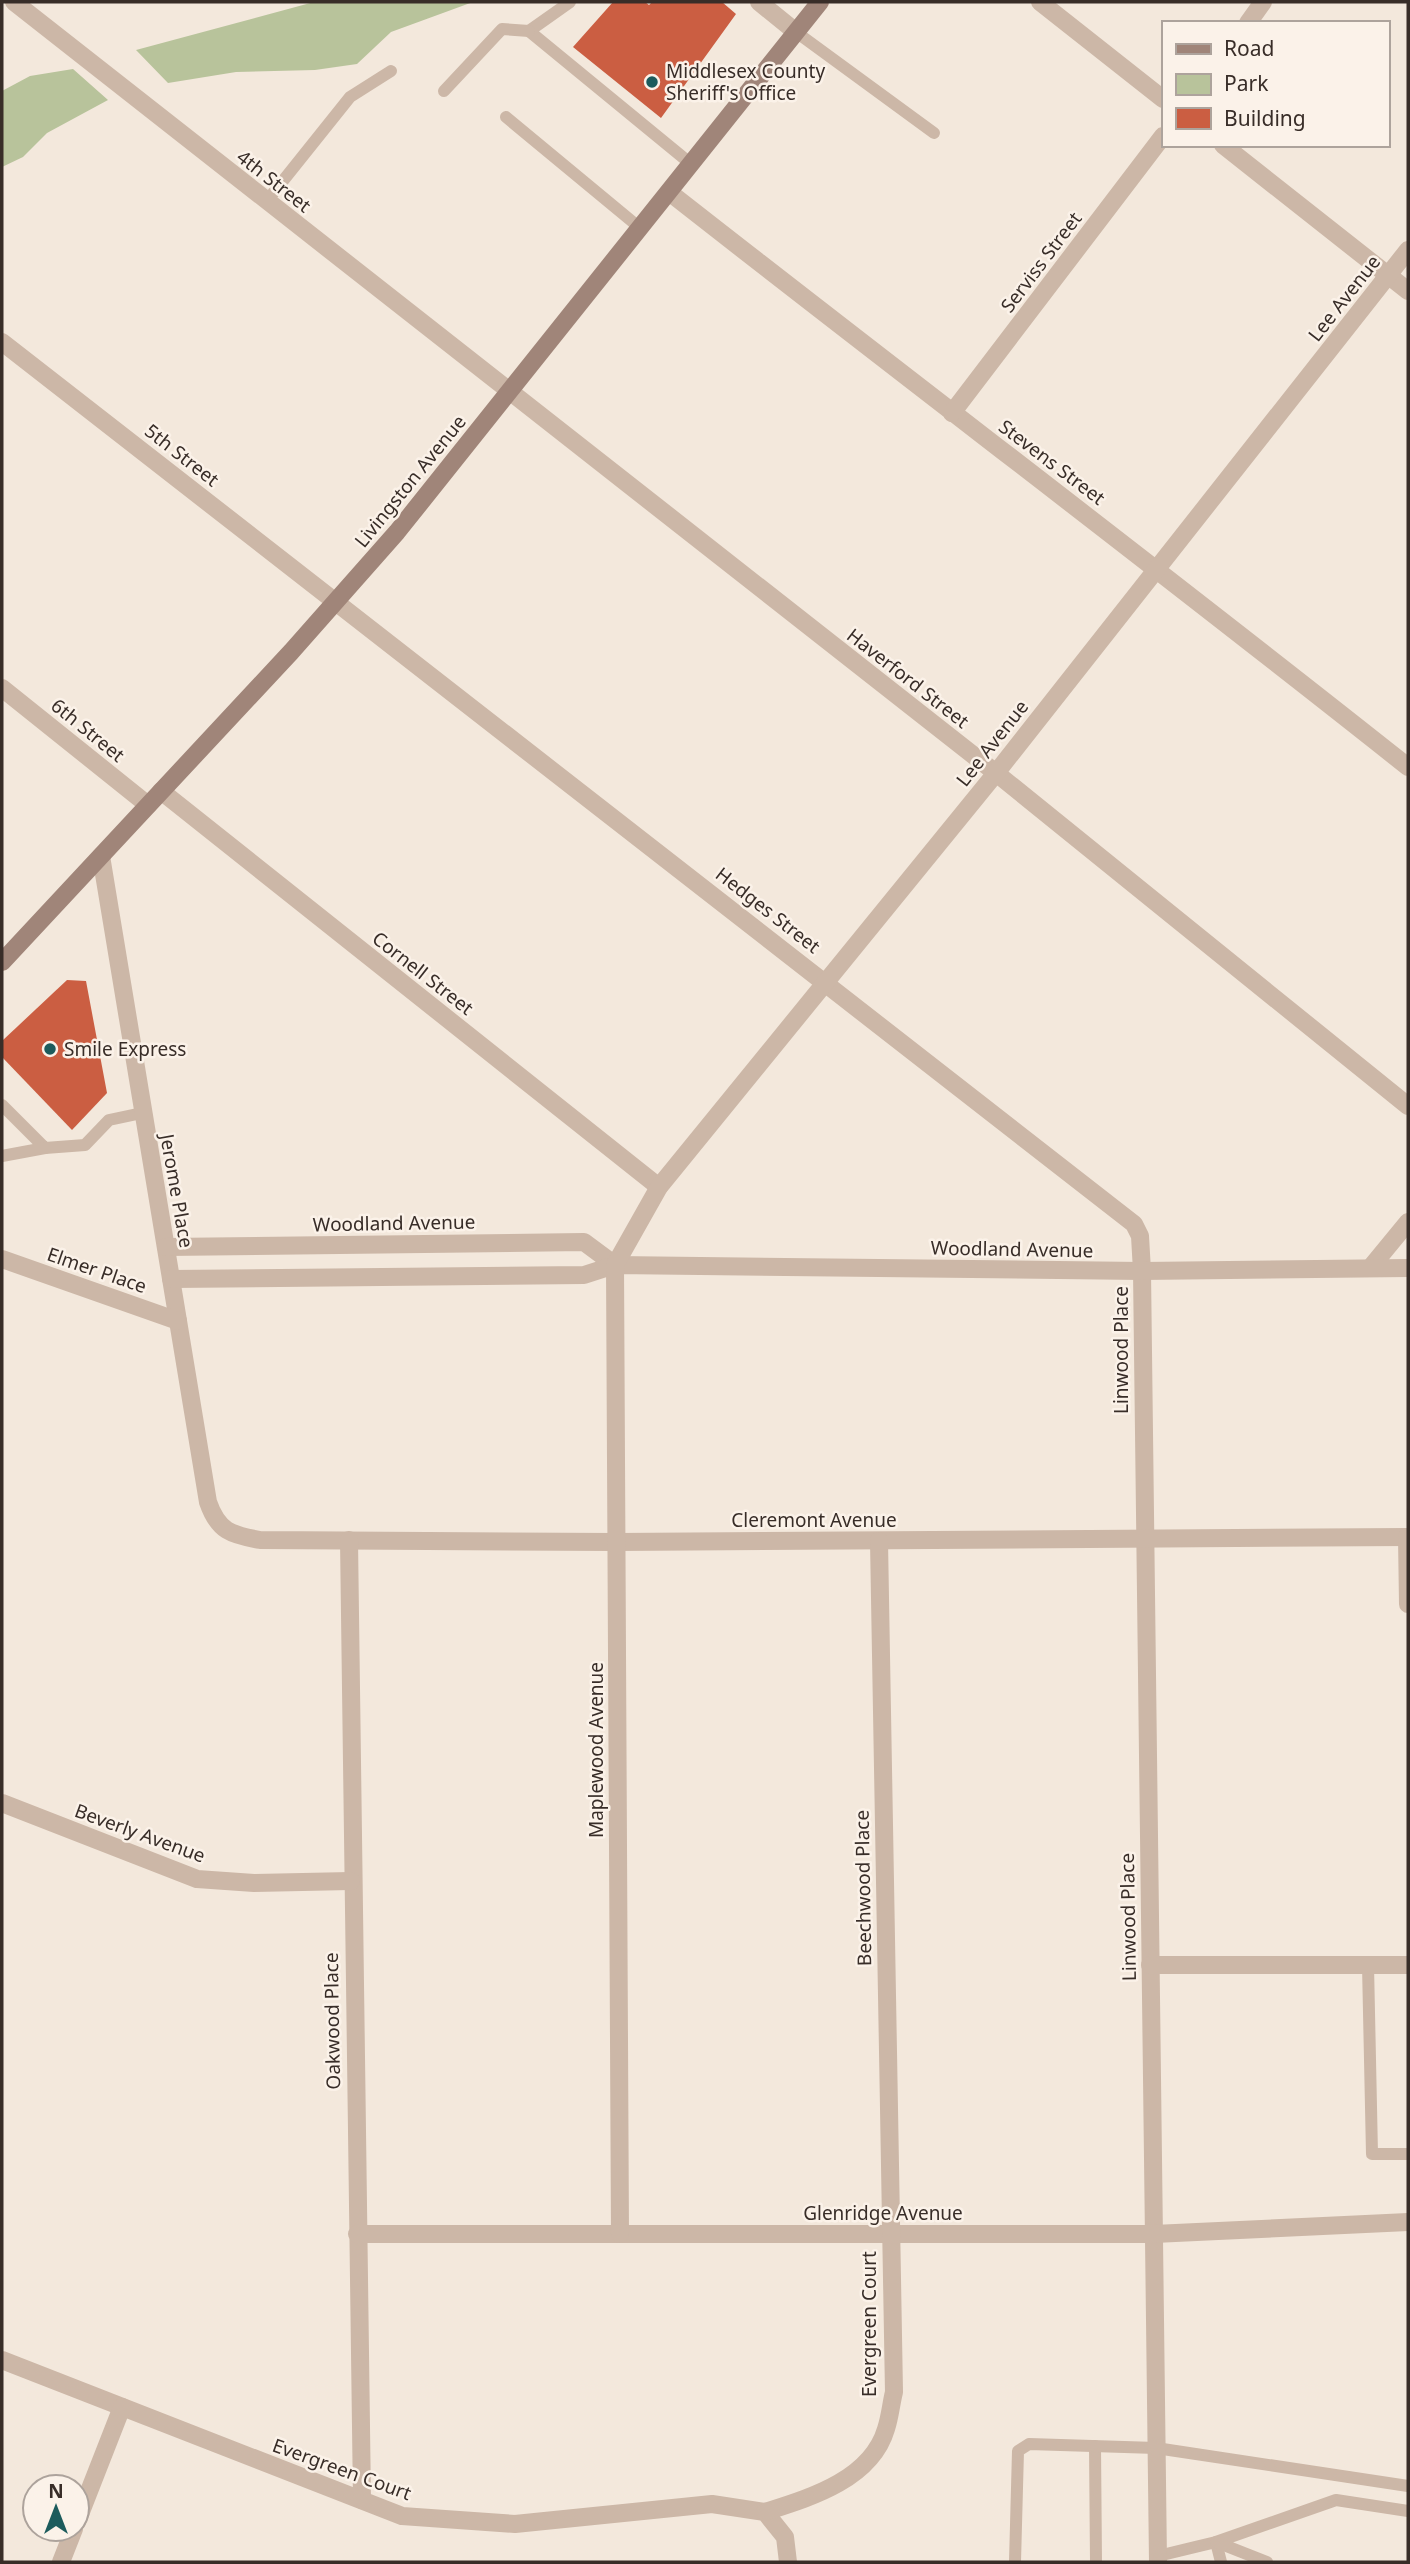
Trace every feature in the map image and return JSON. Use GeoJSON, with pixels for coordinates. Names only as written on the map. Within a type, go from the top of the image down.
{"type":"FeatureCollection","features":[{"type":"Feature","properties":{"kind":"main road","name":"Livingston Avenue"},"geometry":{"type":"LineString","coordinates":[[2,962],[397,532],[820,2]]}},
{"type":"Feature","properties":{"kind":"street","name":"4th Street"},"geometry":{"type":"LineString","coordinates":[[14,2],[509,393]]}},
{"type":"Feature","properties":{"kind":"street"},"geometry":{"type":"LineString","coordinates":[[759,2],[796,32]]}},
{"type":"Feature","properties":{"kind":"street"},"geometry":{"type":"LineString","coordinates":[[1040,2],[1162,98]]}},
{"type":"Feature","properties":{"kind":"street"},"geometry":{"type":"LineString","coordinates":[[1249,21],[1263,2]]}},
{"type":"Feature","properties":{"kind":"street","name":"Serviss Street"},"geometry":{"type":"LineString","coordinates":[[952,413],[1162,137]]}},
{"type":"Feature","properties":{"kind":"street"},"geometry":{"type":"LineString","coordinates":[[1226,147],[1408,291]]}},
{"type":"Feature","properties":{"kind":"street","name":"Stevens Street"},"geometry":{"type":"LineString","coordinates":[[669,192],[952,413],[1157,568],[1408,767]]}},
{"type":"Feature","properties":{"kind":"street","name":"Lee Avenue"},"geometry":{"type":"LineString","coordinates":[[615,1265],[659,1187],[996,773],[1408,250]]}},
{"type":"Feature","properties":{"kind":"street","name":"5th Street"},"geometry":{"type":"LineString","coordinates":[[2,342],[336,601]]}},
{"type":"Feature","properties":{"kind":"street","name":"Haverford Street"},"geometry":{"type":"LineString","coordinates":[[509,393],[996,773],[1408,1106]]}},
{"type":"Feature","properties":{"kind":"street","name":"Hedges Street"},"geometry":{"type":"LineString","coordinates":[[336,601],[1134,1224],[1140,1236],[1142,1271]]}},
{"type":"Feature","properties":{"kind":"street","name":"6th Street"},"geometry":{"type":"LineString","coordinates":[[2,688],[148,805]]}},
{"type":"Feature","properties":{"kind":"street","name":"Cornell Street"},"geometry":{"type":"LineString","coordinates":[[161,791],[659,1187]]}},
{"type":"Feature","properties":{"kind":"street","name":"Jerome Place"},"geometry":{"type":"LineString","coordinates":[[101,856],[208,1502],[222,1529]]}},
{"type":"Feature","properties":{"kind":"street"},"geometry":{"type":"LineString","coordinates":[[1371,1267],[1408,1222]]}},
{"type":"Feature","properties":{"kind":"street","name":"Woodland Avenue"},"geometry":{"type":"LineString","coordinates":[[166,1247],[584,1242],[615,1265]]}},
{"type":"Feature","properties":{"kind":"street","name":"Elmer Place"},"geometry":{"type":"LineString","coordinates":[[2,1259],[178,1321]]}},
{"type":"Feature","properties":{"kind":"street","name":"Woodland Avenue"},"geometry":{"type":"LineString","coordinates":[[172,1279],[584,1275],[615,1265],[1142,1271],[1408,1268]]}},
{"type":"Feature","properties":{"kind":"street","name":"Maplewood Avenue"},"geometry":{"type":"LineString","coordinates":[[615,1265],[620,2234]]}},
{"type":"Feature","properties":{"kind":"street","name":"Linwood Place"},"geometry":{"type":"LineString","coordinates":[[1142,1271],[1158,2559]]}},
{"type":"Feature","properties":{"kind":"street","name":"Cleremont Avenue"},"geometry":{"type":"LineString","coordinates":[[222,1529],[233,1535],[260,1540],[616,1542],[1408,1537]]}},
{"type":"Feature","properties":{"kind":"street"},"geometry":{"type":"LineString","coordinates":[[1408,1537],[1408,1604]]}},
{"type":"Feature","properties":{"kind":"street","name":"Oakwood Place"},"geometry":{"type":"LineString","coordinates":[[349,1540],[351,1881],[362,2500]]}},
{"type":"Feature","properties":{"kind":"street","name":"Beechwood Place"},"geometry":{"type":"LineString","coordinates":[[878,1541],[890,2234]]}},
{"type":"Feature","properties":{"kind":"street","name":"Beverly Avenue"},"geometry":{"type":"LineString","coordinates":[[2,1803],[197,1879],[254,1883],[351,1881]]}},
{"type":"Feature","properties":{"kind":"street"},"geometry":{"type":"LineString","coordinates":[[1150,1965],[1408,1965]]}},
{"type":"Feature","properties":{"kind":"street","name":"Glenridge Avenue"},"geometry":{"type":"LineString","coordinates":[[357,2234],[1154,2234],[1408,2222]]}},
{"type":"Feature","properties":{"kind":"street","name":"Evergreen Court"},"geometry":{"type":"LineString","coordinates":[[2,2360],[402,2516],[515,2524],[712,2504],[765,2512],[825,2492],[864,2463],[886,2432],[894,2392],[890,2234]]}},
{"type":"Feature","properties":{"kind":"street"},"geometry":{"type":"LineString","coordinates":[[91,2486],[122,2407]]}},
{"type":"Feature","properties":{"kind":"street"},"geometry":{"type":"LineString","coordinates":[[765,2512],[785,2537],[788,2562]]}},
{"type":"Feature","properties":{"kind":"street"},"geometry":{"type":"LineString","coordinates":[[61,2562],[68,2543]]}},
{"type":"Feature","properties":{"kind":"lane"},"geometry":{"type":"LineString","coordinates":[[444,92],[502,29],[528,30],[570,2]]}},
{"type":"Feature","properties":{"kind":"lane"},"geometry":{"type":"LineString","coordinates":[[528,30],[691,164]]}},
{"type":"Feature","properties":{"kind":"lane"},"geometry":{"type":"LineString","coordinates":[[796,32],[934,133]]}},
{"type":"Feature","properties":{"kind":"lane"},"geometry":{"type":"LineString","coordinates":[[266,202],[350,96],[391,71]]}},
{"type":"Feature","properties":{"kind":"lane"},"geometry":{"type":"LineString","coordinates":[[506,117],[640,228]]}},
{"type":"Feature","properties":{"kind":"lane"},"geometry":{"type":"LineString","coordinates":[[2,1105],[45,1148]]}},
{"type":"Feature","properties":{"kind":"lane"},"geometry":{"type":"LineString","coordinates":[[2,1156],[45,1148],[85,1145],[109,1120],[142,1113]]}},
{"type":"Feature","properties":{"kind":"lane"},"geometry":{"type":"LineString","coordinates":[[1368,1965],[1372,2154],[1408,2154]]}},
{"type":"Feature","properties":{"kind":"lane"},"geometry":{"type":"LineString","coordinates":[[1015,2562],[1018,2451],[1029,2444],[1156,2448],[1408,2486]]}},
{"type":"Feature","properties":{"kind":"lane"},"geometry":{"type":"LineString","coordinates":[[1094,2446],[1096,2562]]}},
{"type":"Feature","properties":{"kind":"lane"},"geometry":{"type":"LineString","coordinates":[[1158,2559],[1216,2542],[1336,2500],[1408,2511]]}},
{"type":"Feature","properties":{"kind":"lane"},"geometry":{"type":"LineString","coordinates":[[1216,2542],[1222,2562]]}},
{"type":"Feature","properties":{"kind":"lane"},"geometry":{"type":"LineString","coordinates":[[1216,2542],[1267,2562]]}},
{"type":"Feature","properties":{"kind":"green space"},"geometry":{"type":"Polygon","coordinates":[[[314,2],[473,2],[391,32],[357,64],[315,70],[236,72],[168,83],[136,50],[314,2]]]}},
{"type":"Feature","properties":{"kind":"green space"},"geometry":{"type":"Polygon","coordinates":[[[73,69],[108,100],[47,133],[23,157],[2,167],[2,91],[30,76],[73,69]]]}},
{"type":"Feature","properties":{"kind":"building","name":"Middlesex County Sheriff's Office"},"geometry":{"type":"Polygon","coordinates":[[[613,2],[645,2],[649,5],[652,2],[722,2],[736,14],[661,118],[573,47],[613,2]]]}},
{"type":"Feature","properties":{"kind":"building","name":"Smile Express"},"geometry":{"type":"Polygon","coordinates":[[[67,980],[86,981],[107,1093],[72,1130],[2,1057],[2,1041],[67,980]]]}},
{"type":"Feature","properties":{"kind":"place","name":"Middlesex County Sheriff's Office"},"geometry":{"type":"Point","coordinates":[652,82]}},
{"type":"Feature","properties":{"kind":"place","name":"Smile Express"},"geometry":{"type":"Point","coordinates":[50,1049]}}]}
